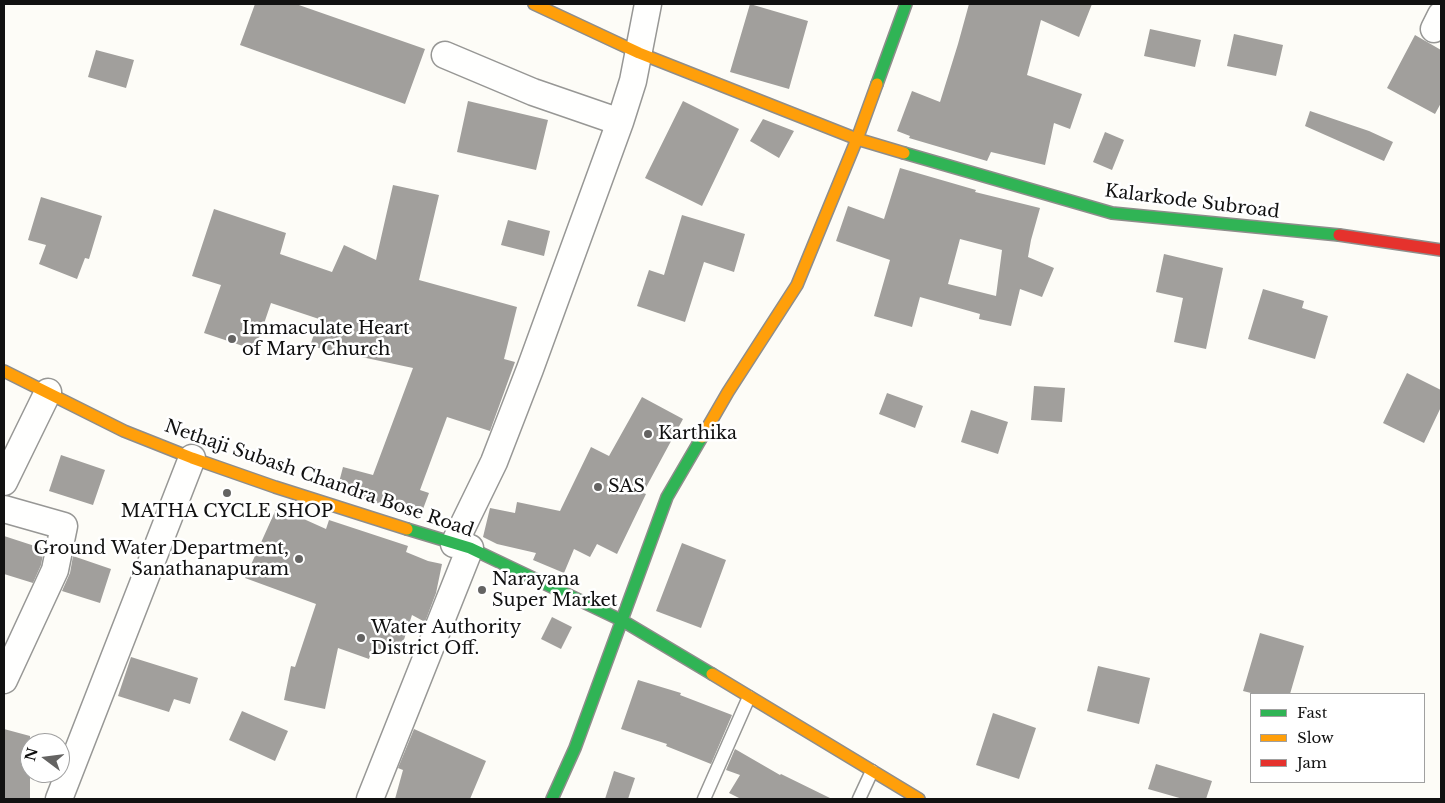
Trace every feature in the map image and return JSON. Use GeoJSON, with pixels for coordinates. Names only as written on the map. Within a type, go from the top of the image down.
{"type":"FeatureCollection","features":[{"type":"Feature","properties":{"kind":"main road","name":"Kalarkode Subroad"},"geometry":{"type":"LineString","coordinates":[[534,4],[639,53],[857,139],[1112,213],[1330,234],[1441,250]]}},
{"type":"Feature","properties":{"kind":"main road"},"geometry":{"type":"LineString","coordinates":[[552,799],[575,748],[667,497],[728,392],[797,285],[857,139],[906,4]]}},
{"type":"Feature","properties":{"kind":"main road","name":"Nethaji Subash Chandra Bose Road"},"geometry":{"type":"LineString","coordinates":[[4,371],[124,431],[192,458],[275,487],[462,546],[623,621],[919,799]]}},
{"type":"Feature","properties":{"kind":"street"},"geometry":{"type":"LineString","coordinates":[[370,799],[620,122],[633,81],[648,4]]}},
{"type":"Feature","properties":{"kind":"street"},"geometry":{"type":"LineString","coordinates":[[445,55],[533,92],[620,122]]}},
{"type":"Feature","properties":{"kind":"street"},"geometry":{"type":"LineString","coordinates":[[4,482],[48,392]]}},
{"type":"Feature","properties":{"kind":"street"},"geometry":{"type":"LineString","coordinates":[[59,799],[192,458]]}},
{"type":"Feature","properties":{"kind":"street"},"geometry":{"type":"LineString","coordinates":[[4,509],[64,526],[55,570],[4,680]]}},
{"type":"Feature","properties":{"kind":"lane"},"geometry":{"type":"LineString","coordinates":[[704,799],[749,697]]}},
{"type":"Feature","properties":{"kind":"lane"},"geometry":{"type":"LineString","coordinates":[[860,799],[872,771]]}},
{"type":"Feature","properties":{"kind":"building"},"geometry":{"type":"Polygon","coordinates":[[[255,4],[296,4],[425,49],[405,104],[240,45],[255,4]]]}},
{"type":"Feature","properties":{"kind":"building"},"geometry":{"type":"Polygon","coordinates":[[[750,4],[808,21],[789,89],[730,72],[750,4]]]}},
{"type":"Feature","properties":{"kind":"building"},"geometry":{"type":"Polygon","coordinates":[[[969,4],[1092,4],[1079,37],[1041,20],[1027,75],[1082,94],[1070,129],[1054,123],[1045,165],[991,152],[987,161],[909,138],[910,136],[897,131],[912,91],[940,102],[969,4]]]}},
{"type":"Feature","properties":{"kind":"building"},"geometry":{"type":"Polygon","coordinates":[[[1150,29],[1201,40],[1195,67],[1144,56],[1150,29]]]}},
{"type":"Feature","properties":{"kind":"building"},"geometry":{"type":"Polygon","coordinates":[[[1234,34],[1283,45],[1276,76],[1227,66],[1234,34]]]}},
{"type":"Feature","properties":{"kind":"building"},"geometry":{"type":"Polygon","coordinates":[[[1415,35],[1441,50],[1441,103],[1435,114],[1387,88],[1415,35]]]}},
{"type":"Feature","properties":{"kind":"building"},"geometry":{"type":"Polygon","coordinates":[[[96,50],[134,60],[126,88],[88,77],[96,50]]]}},
{"type":"Feature","properties":{"kind":"building"},"geometry":{"type":"Polygon","coordinates":[[[468,101],[548,120],[536,170],[457,152],[468,101]]]}},
{"type":"Feature","properties":{"kind":"building"},"geometry":{"type":"Polygon","coordinates":[[[683,101],[739,129],[702,206],[645,178],[683,101]]]}},
{"type":"Feature","properties":{"kind":"building"},"geometry":{"type":"Polygon","coordinates":[[[1310,111],[1369,131],[1393,142],[1384,161],[1305,126],[1310,111]]]}},
{"type":"Feature","properties":{"kind":"building"},"geometry":{"type":"Polygon","coordinates":[[[763,119],[794,131],[779,158],[750,141],[763,119]]]}},
{"type":"Feature","properties":{"kind":"building"},"geometry":{"type":"Polygon","coordinates":[[[1105,132],[1124,140],[1112,170],[1093,162],[1105,132]]]}},
{"type":"Feature","properties":{"kind":"building"},"geometry":{"type":"Polygon","coordinates":[[[900,168],[976,190],[975,192],[1040,208],[1028,257],[1054,268],[1042,297],[1020,289],[1011,326],[979,319],[980,314],[920,297],[912,327],[874,316],[890,260],[836,241],[848,206],[884,219],[900,168]],[[960,239],[948,284],[996,296],[1002,250],[960,239]]]}},
{"type":"Feature","properties":{"kind":"building"},"geometry":{"type":"Polygon","coordinates":[[[393,185],[439,195],[419,280],[517,307],[504,359],[515,362],[490,431],[447,417],[420,490],[429,493],[420,517],[337,490],[343,467],[373,475],[413,368],[310,346],[319,319],[271,303],[255,350],[204,333],[221,285],[192,276],[214,209],[286,233],[280,254],[332,272],[344,245],[376,260],[393,185]]]}},
{"type":"Feature","properties":{"kind":"building"},"geometry":{"type":"Polygon","coordinates":[[[41,197],[102,216],[89,259],[85,258],[77,279],[39,264],[46,245],[28,240],[41,197]]]}},
{"type":"Feature","properties":{"kind":"building"},"geometry":{"type":"Polygon","coordinates":[[[682,215],[745,234],[734,272],[704,262],[685,322],[637,306],[649,270],[664,275],[682,215]]]}},
{"type":"Feature","properties":{"kind":"building"},"geometry":{"type":"Polygon","coordinates":[[[508,220],[550,231],[544,256],[501,245],[508,220]]]}},
{"type":"Feature","properties":{"kind":"building"},"geometry":{"type":"Polygon","coordinates":[[[1164,254],[1223,268],[1206,349],[1174,342],[1183,298],[1156,292],[1164,254]]]}},
{"type":"Feature","properties":{"kind":"building"},"geometry":{"type":"Polygon","coordinates":[[[1263,289],[1304,301],[1302,308],[1328,316],[1315,359],[1248,339],[1263,289]]]}},
{"type":"Feature","properties":{"kind":"building"},"geometry":{"type":"Polygon","coordinates":[[[1407,373],[1441,390],[1441,407],[1424,443],[1383,423],[1407,373]]]}},
{"type":"Feature","properties":{"kind":"building"},"geometry":{"type":"Polygon","coordinates":[[[1034,386],[1065,388],[1062,422],[1031,420],[1034,386]]]}},
{"type":"Feature","properties":{"kind":"building"},"geometry":{"type":"Polygon","coordinates":[[[887,393],[923,406],[915,428],[879,414],[887,393]]]}},
{"type":"Feature","properties":{"kind":"building"},"geometry":{"type":"Polygon","coordinates":[[[642,397],[683,419],[643,493],[646,494],[617,554],[597,544],[590,557],[574,549],[564,573],[533,560],[536,553],[497,544],[483,537],[490,508],[515,513],[517,502],[560,511],[591,447],[609,456],[642,397]]]}},
{"type":"Feature","properties":{"kind":"building"},"geometry":{"type":"Polygon","coordinates":[[[971,410],[1008,422],[998,454],[961,442],[971,410]]]}},
{"type":"Feature","properties":{"kind":"building"},"geometry":{"type":"Polygon","coordinates":[[[61,455],[105,470],[93,505],[49,491],[61,455]]]}},
{"type":"Feature","properties":{"kind":"building"},"geometry":{"type":"Polygon","coordinates":[[[277,507],[326,529],[329,520],[408,546],[406,552],[428,561],[442,564],[436,593],[425,622],[412,615],[399,655],[373,647],[369,659],[338,648],[325,709],[284,700],[291,666],[295,667],[316,604],[245,578],[277,507]]]}},
{"type":"Feature","properties":{"kind":"building"},"geometry":{"type":"Polygon","coordinates":[[[4,536],[44,549],[41,565],[33,583],[4,574],[4,536]]]}},
{"type":"Feature","properties":{"kind":"building"},"geometry":{"type":"Polygon","coordinates":[[[682,543],[726,560],[701,628],[656,611],[682,543]]]}},
{"type":"Feature","properties":{"kind":"building"},"geometry":{"type":"Polygon","coordinates":[[[73,556],[111,569],[100,603],[62,591],[70,573],[73,556]]]}},
{"type":"Feature","properties":{"kind":"building"},"geometry":{"type":"Polygon","coordinates":[[[552,617],[572,627],[561,649],[541,639],[552,617]]]}},
{"type":"Feature","properties":{"kind":"building"},"geometry":{"type":"Polygon","coordinates":[[[1260,633],[1304,646],[1290,693],[1251,693],[1243,691],[1260,633]]]}},
{"type":"Feature","properties":{"kind":"building"},"geometry":{"type":"Polygon","coordinates":[[[131,657],[198,678],[190,704],[174,699],[169,712],[118,696],[131,657]]]}},
{"type":"Feature","properties":{"kind":"building"},"geometry":{"type":"Polygon","coordinates":[[[1098,666],[1150,678],[1139,724],[1087,711],[1098,666]]]}},
{"type":"Feature","properties":{"kind":"building"},"geometry":{"type":"Polygon","coordinates":[[[638,680],[681,693],[680,695],[732,715],[711,764],[666,746],[667,744],[621,729],[638,680]]]}},
{"type":"Feature","properties":{"kind":"building"},"geometry":{"type":"Polygon","coordinates":[[[242,711],[288,731],[275,761],[229,740],[242,711]]]}},
{"type":"Feature","properties":{"kind":"building"},"geometry":{"type":"Polygon","coordinates":[[[993,713],[1036,728],[1019,779],[976,765],[993,713]]]}},
{"type":"Feature","properties":{"kind":"building"},"geometry":{"type":"Polygon","coordinates":[[[4,729],[20,733],[20,783],[30,783],[30,799],[4,799],[4,729]]]}},
{"type":"Feature","properties":{"kind":"building"},"geometry":{"type":"Polygon","coordinates":[[[414,729],[486,761],[470,799],[395,799],[403,770],[398,768],[414,729]]]}},
{"type":"Feature","properties":{"kind":"building"},"geometry":{"type":"Polygon","coordinates":[[[735,749],[780,775],[832,799],[741,799],[729,793],[740,775],[726,770],[735,749]]]}},
{"type":"Feature","properties":{"kind":"building"},"geometry":{"type":"Polygon","coordinates":[[[1156,764],[1212,781],[1206,799],[1183,799],[1148,789],[1156,764]]]}},
{"type":"Feature","properties":{"kind":"building"},"geometry":{"type":"Polygon","coordinates":[[[614,771],[635,778],[628,799],[605,799],[614,771]]]}},
{"type":"Feature","properties":{"kind":"traffic: fast"},"geometry":{"type":"LineString","coordinates":[[877,84],[906,4]]}},
{"type":"Feature","properties":{"kind":"traffic: fast"},"geometry":{"type":"LineString","coordinates":[[904,153],[1112,213],[1339,235]]}},
{"type":"Feature","properties":{"kind":"traffic: fast"},"geometry":{"type":"LineString","coordinates":[[552,799],[575,748],[667,497],[702,437]]}},
{"type":"Feature","properties":{"kind":"traffic: fast"},"geometry":{"type":"LineString","coordinates":[[407,529],[470,548],[623,621],[712,674]]}},
{"type":"Feature","properties":{"kind":"traffic: slow"},"geometry":{"type":"LineString","coordinates":[[534,4],[639,53],[857,139],[904,153]]}},
{"type":"Feature","properties":{"kind":"traffic: slow"},"geometry":{"type":"LineString","coordinates":[[702,437],[728,392],[797,285],[857,139],[877,84]]}},
{"type":"Feature","properties":{"kind":"traffic: slow"},"geometry":{"type":"LineString","coordinates":[[4,371],[124,431],[192,458],[275,487],[407,529]]}},
{"type":"Feature","properties":{"kind":"traffic: slow"},"geometry":{"type":"LineString","coordinates":[[712,674],[919,799]]}},
{"type":"Feature","properties":{"kind":"traffic: jam"},"geometry":{"type":"LineString","coordinates":[[1339,235],[1441,250]]}},
{"type":"Feature","properties":{"kind":"place","name":"Immaculate Heart of Mary Church"},"geometry":{"type":"Point","coordinates":[232,339]}},
{"type":"Feature","properties":{"kind":"place","name":"Karthika"},"geometry":{"type":"Point","coordinates":[648,434]}},
{"type":"Feature","properties":{"kind":"place","name":"SAS"},"geometry":{"type":"Point","coordinates":[598,487]}},
{"type":"Feature","properties":{"kind":"place","name":"MATHA CYCLE SHOP"},"geometry":{"type":"Point","coordinates":[227,493]}},
{"type":"Feature","properties":{"kind":"place","name":"Ground Water Department, Sanathanapuram"},"geometry":{"type":"Point","coordinates":[299,559]}},
{"type":"Feature","properties":{"kind":"place","name":"Narayana Super Market"},"geometry":{"type":"Point","coordinates":[482,590]}},
{"type":"Feature","properties":{"kind":"place","name":"Water Authority District Off."},"geometry":{"type":"Point","coordinates":[361,638]}}]}
